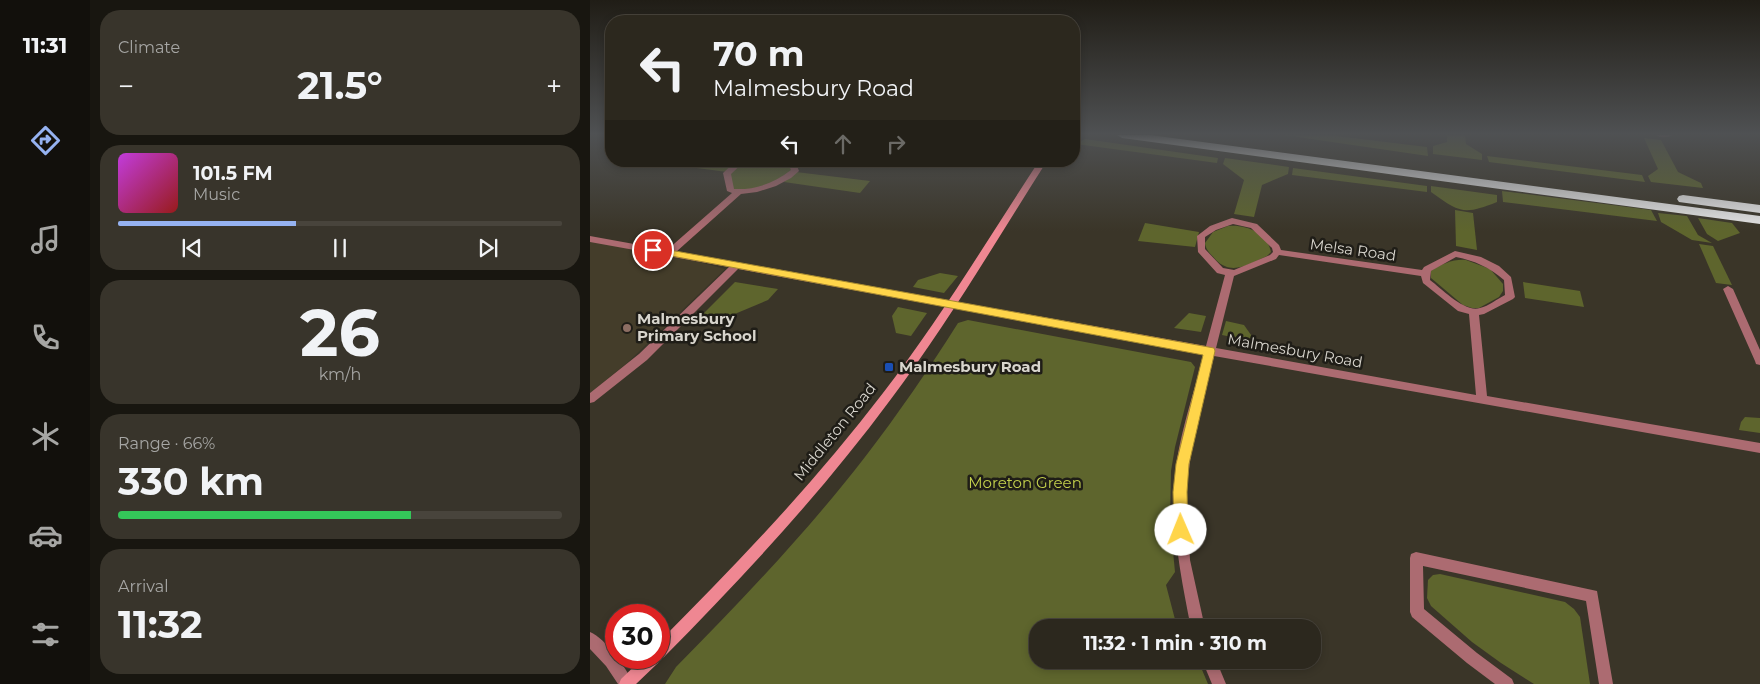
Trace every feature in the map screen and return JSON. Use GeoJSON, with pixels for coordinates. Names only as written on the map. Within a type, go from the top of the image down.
{"type":"FeatureCollection","features":[{"type":"Feature","properties":{"kind":"highway"},"geometry":{"type":"LineString","coordinates":[[1362,167],[1760,220]]}},
{"type":"Feature","properties":{"kind":"highway"},"geometry":{"type":"LineString","coordinates":[[1435,167],[1760,209]]}},
{"type":"Feature","properties":{"kind":"street"},"geometry":{"type":"LineString","coordinates":[[734,167],[727,173],[730,191],[744,193],[782,183],[795,170],[794,167]]}},
{"type":"Feature","properties":{"kind":"street","name":"Middleton Road"},"geometry":{"type":"LineString","coordinates":[[670,641],[764,544],[824,476],[888,395],[1039,167]]}},
{"type":"Feature","properties":{"kind":"street"},"geometry":{"type":"LineString","coordinates":[[669,253],[738,192]]}},
{"type":"Feature","properties":{"kind":"street"},"geometry":{"type":"LineString","coordinates":[[1232,221],[1248,223],[1263,234],[1276,247],[1277,252],[1274,257],[1230,274],[1220,271],[1201,250],[1202,236],[1213,228],[1232,221]]}},
{"type":"Feature","properties":{"kind":"street","name":"Malmesbury Road"},"geometry":{"type":"LineString","coordinates":[[590,239],[1482,400],[1760,448]]}},
{"type":"Feature","properties":{"kind":"street","name":"Melsa Road"},"geometry":{"type":"LineString","coordinates":[[1277,252],[1425,274]]}},
{"type":"Feature","properties":{"kind":"street"},"geometry":{"type":"LineString","coordinates":[[1455,254],[1480,258],[1508,279],[1510,297],[1481,312],[1474,312],[1461,309],[1426,281],[1425,274],[1427,269],[1455,254]]}},
{"type":"Feature","properties":{"kind":"street"},"geometry":{"type":"LineString","coordinates":[[590,399],[643,357],[736,265]]}},
{"type":"Feature","properties":{"kind":"street"},"geometry":{"type":"LineString","coordinates":[[1196,619],[1184,560],[1180,492],[1187,439],[1230,274]]}},
{"type":"Feature","properties":{"kind":"street"},"geometry":{"type":"LineString","coordinates":[[1728,289],[1757,347],[1760,361]]}},
{"type":"Feature","properties":{"kind":"street"},"geometry":{"type":"LineString","coordinates":[[1474,312],[1482,400]]}},
{"type":"Feature","properties":{"kind":"street"},"geometry":{"type":"LineString","coordinates":[[1506,684],[1417,612],[1416,558],[1592,596],[1606,684]]}},
{"type":"Feature","properties":{"kind":"street"},"geometry":{"type":"LineString","coordinates":[[590,639],[611,661],[626,684],[642,669]]}},
{"type":"Feature","properties":{"kind":"street"},"geometry":{"type":"LineString","coordinates":[[1213,669],[1219,684]]}},
{"type":"Feature","properties":{"kind":"shaded area","name":"Malmesbury Primary School"},"geometry":{"type":"Polygon","coordinates":[[[590,241],[692,260],[725,269],[627,363],[590,393],[590,241]]]}},
{"type":"Feature","properties":{"kind":"green space"},"geometry":{"type":"Polygon","coordinates":[[[689,167],[732,167],[727,172],[689,167]]]}},
{"type":"Feature","properties":{"kind":"green space"},"geometry":{"type":"Polygon","coordinates":[[[736,167],[790,167],[792,171],[772,184],[757,189],[741,191],[733,190],[729,173],[736,167]]]}},
{"type":"Feature","properties":{"kind":"green space"},"geometry":{"type":"Polygon","coordinates":[[[1227,167],[1289,167],[1288,174],[1262,185],[1254,217],[1234,214],[1244,180],[1227,167]]]}},
{"type":"Feature","properties":{"kind":"green space"},"geometry":{"type":"Polygon","coordinates":[[[1527,167],[1576,167],[1642,175],[1645,182],[1527,167]]]}},
{"type":"Feature","properties":{"kind":"green space"},"geometry":{"type":"Polygon","coordinates":[[[1657,167],[1675,167],[1678,172],[1701,183],[1703,188],[1651,182],[1648,176],[1658,169],[1657,167]]]}},
{"type":"Feature","properties":{"kind":"green space"},"geometry":{"type":"Polygon","coordinates":[[[1293,168],[1427,186],[1427,192],[1292,175],[1293,168]]]}},
{"type":"Feature","properties":{"kind":"green space"},"geometry":{"type":"Polygon","coordinates":[[[796,172],[870,181],[860,193],[784,182],[796,172]]]}},
{"type":"Feature","properties":{"kind":"green space"},"geometry":{"type":"Polygon","coordinates":[[[1431,186],[1497,195],[1497,202],[1477,209],[1463,210],[1456,208],[1431,192],[1431,186]]]}},
{"type":"Feature","properties":{"kind":"green space"},"geometry":{"type":"Polygon","coordinates":[[[1502,191],[1651,210],[1657,221],[1503,202],[1502,191]]]}},
{"type":"Feature","properties":{"kind":"green space"},"geometry":{"type":"Polygon","coordinates":[[[1455,210],[1473,213],[1477,250],[1456,246],[1455,210]]]}},
{"type":"Feature","properties":{"kind":"green space"},"geometry":{"type":"Polygon","coordinates":[[[1658,213],[1687,216],[1698,235],[1712,243],[1692,240],[1661,222],[1658,213]]]}},
{"type":"Feature","properties":{"kind":"green space"},"geometry":{"type":"Polygon","coordinates":[[[1698,218],[1732,223],[1740,233],[1718,241],[1707,234],[1698,218]]]}},
{"type":"Feature","properties":{"kind":"green space"},"geometry":{"type":"Polygon","coordinates":[[[1145,223],[1199,232],[1195,247],[1138,241],[1145,223]]]}},
{"type":"Feature","properties":{"kind":"green space"},"geometry":{"type":"Polygon","coordinates":[[[1228,226],[1248,228],[1255,231],[1269,245],[1271,252],[1267,256],[1241,267],[1234,268],[1222,265],[1209,252],[1205,243],[1213,232],[1228,226]]]}},
{"type":"Feature","properties":{"kind":"green space"},"geometry":{"type":"Polygon","coordinates":[[[1699,244],[1713,246],[1732,285],[1716,283],[1699,244]]]}},
{"type":"Feature","properties":{"kind":"green space"},"geometry":{"type":"Polygon","coordinates":[[[1466,260],[1490,269],[1503,284],[1503,291],[1499,297],[1479,308],[1463,305],[1431,278],[1431,271],[1439,266],[1452,261],[1466,260]]]}},
{"type":"Feature","properties":{"kind":"green space"},"geometry":{"type":"Polygon","coordinates":[[[940,273],[958,276],[944,293],[913,287],[918,280],[940,273]]]}},
{"type":"Feature","properties":{"kind":"green space"},"geometry":{"type":"Polygon","coordinates":[[[735,282],[778,289],[768,300],[718,321],[700,317],[735,282]]]}},
{"type":"Feature","properties":{"kind":"green space"},"geometry":{"type":"Polygon","coordinates":[[[1523,282],[1580,291],[1584,307],[1525,298],[1523,282]]]}},
{"type":"Feature","properties":{"kind":"green space"},"geometry":{"type":"Polygon","coordinates":[[[898,307],[927,313],[911,336],[896,333],[892,316],[898,307]]]}},
{"type":"Feature","properties":{"kind":"green space"},"geometry":{"type":"Polygon","coordinates":[[[1189,313],[1206,316],[1201,332],[1174,328],[1189,313]]]}},
{"type":"Feature","properties":{"kind":"green space","name":"Moreton Green"},"geometry":{"type":"Polygon","coordinates":[[[968,320],[1191,362],[1195,367],[1171,471],[1170,520],[1175,572],[1166,585],[1175,619],[1029,619],[1029,669],[1202,669],[1208,684],[665,684],[676,667],[750,591],[843,485],[925,374],[958,323],[968,320]]]}},
{"type":"Feature","properties":{"kind":"green space"},"geometry":{"type":"Polygon","coordinates":[[[1226,321],[1244,325],[1256,342],[1222,335],[1226,321]]]}},
{"type":"Feature","properties":{"kind":"green space"},"geometry":{"type":"Polygon","coordinates":[[[1745,417],[1760,418],[1760,433],[1739,430],[1741,422],[1745,417]]]}},
{"type":"Feature","properties":{"kind":"green space"},"geometry":{"type":"Polygon","coordinates":[[[1440,574],[1565,602],[1580,617],[1590,684],[1534,684],[1472,642],[1431,606],[1427,598],[1428,580],[1433,575],[1440,574]]]}},
{"type":"Feature","properties":{"kind":"place","name":"Malmesbury Primary School"},"geometry":{"type":"Point","coordinates":[627,328]}},
{"type":"Feature","properties":{"kind":"place","name":"Malmesbury Road"},"geometry":{"type":"Point","coordinates":[889,367]}},
{"type":"Feature","properties":{"kind":"route"},"geometry":{"type":"LineString","coordinates":[[653,250],[1210,351],[1187,439],[1180,492],[1181,530]]}}]}
